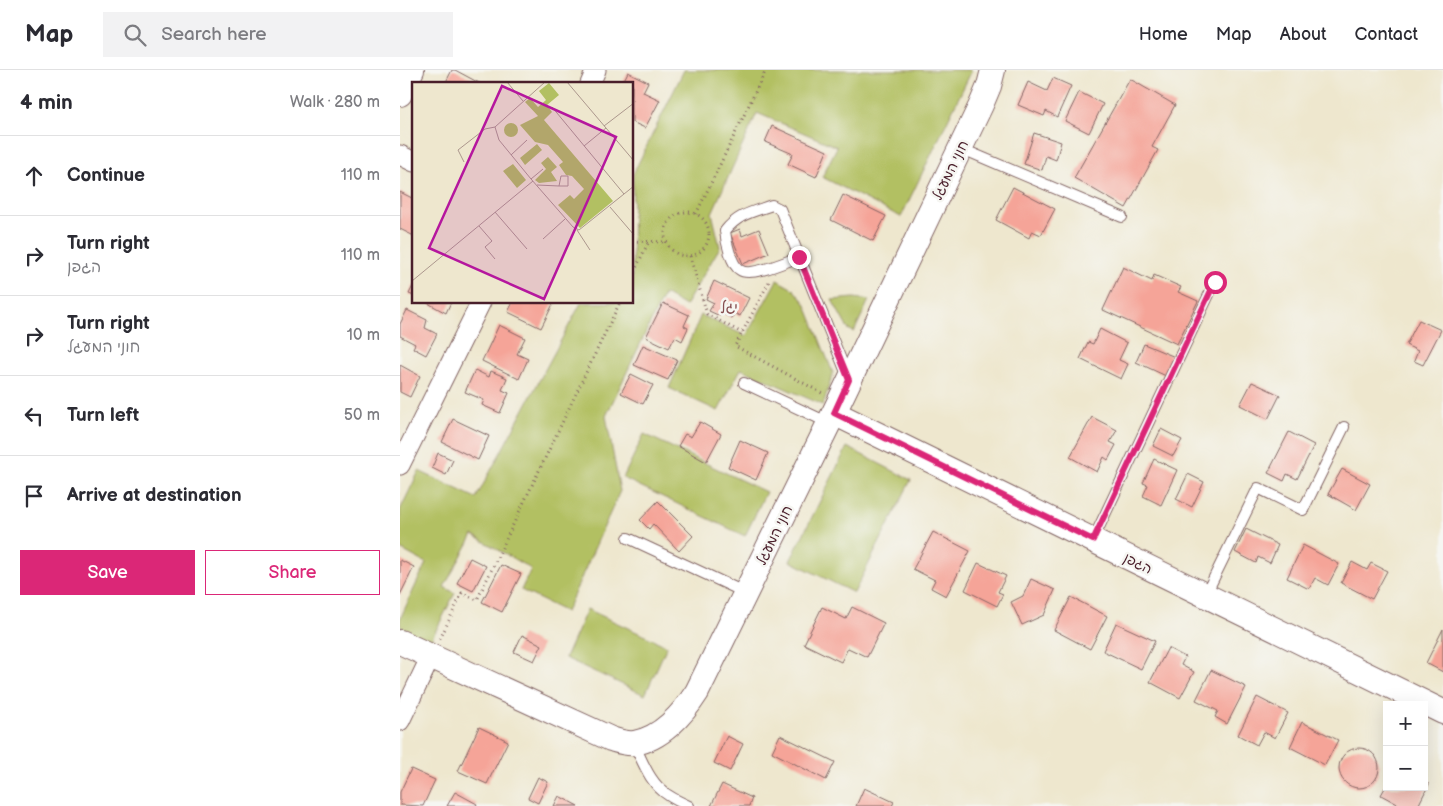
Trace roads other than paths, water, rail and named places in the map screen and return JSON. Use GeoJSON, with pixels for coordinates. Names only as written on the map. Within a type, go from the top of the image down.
{"type":"FeatureCollection","features":[{"type":"Feature","properties":{"kind":"street"},"geometry":{"type":"LineString","coordinates":[[400,94],[412,70]]}},
{"type":"Feature","properties":{"kind":"street"},"geometry":{"type":"LineString","coordinates":[[591,82],[596,70]]}},
{"type":"Feature","properties":{"kind":"street","name":"חוני המעגל"},"geometry":{"type":"LineString","coordinates":[[634,743],[660,732],[681,714],[700,686],[960,148],[989,86],[993,70]]}},
{"type":"Feature","properties":{"kind":"street"},"geometry":{"type":"LineString","coordinates":[[400,155],[412,161]]}},
{"type":"Feature","properties":{"kind":"street"},"geometry":{"type":"LineString","coordinates":[[400,465],[480,304]]}},
{"type":"Feature","properties":{"kind":"street","name":"הגפן"},"geometry":{"type":"LineString","coordinates":[[834,412],[1443,712]]}},
{"type":"Feature","properties":{"kind":"street"},"geometry":{"type":"LineString","coordinates":[[400,642],[611,739],[634,743]]}},
{"type":"Feature","properties":{"kind":"street"},"geometry":{"type":"LineString","coordinates":[[400,721],[431,656]]}},
{"type":"Feature","properties":{"kind":"lane"},"geometry":{"type":"LineString","coordinates":[[960,148],[1122,217]]}},
{"type":"Feature","properties":{"kind":"lane"},"geometry":{"type":"LineString","coordinates":[[799,257],[757,272],[740,270],[734,264],[726,241],[725,231],[738,216],[772,205],[780,209],[849,380]]}},
{"type":"Feature","properties":{"kind":"lane"},"geometry":{"type":"LineString","coordinates":[[1093,540],[1215,282]]}},
{"type":"Feature","properties":{"kind":"lane"},"geometry":{"type":"LineString","coordinates":[[744,383],[834,412]]}},
{"type":"Feature","properties":{"kind":"lane"},"geometry":{"type":"LineString","coordinates":[[1206,596],[1258,488],[1303,510],[1344,427]]}},
{"type":"Feature","properties":{"kind":"lane"},"geometry":{"type":"LineString","coordinates":[[628,538],[746,593]]}},
{"type":"Feature","properties":{"kind":"lane"},"geometry":{"type":"LineString","coordinates":[[634,743],[657,787],[689,806]]}},
{"type":"Feature","properties":{"kind":"district","name":"יגל"},"geometry":{"type":"Point","coordinates":[729,307]}}]}
